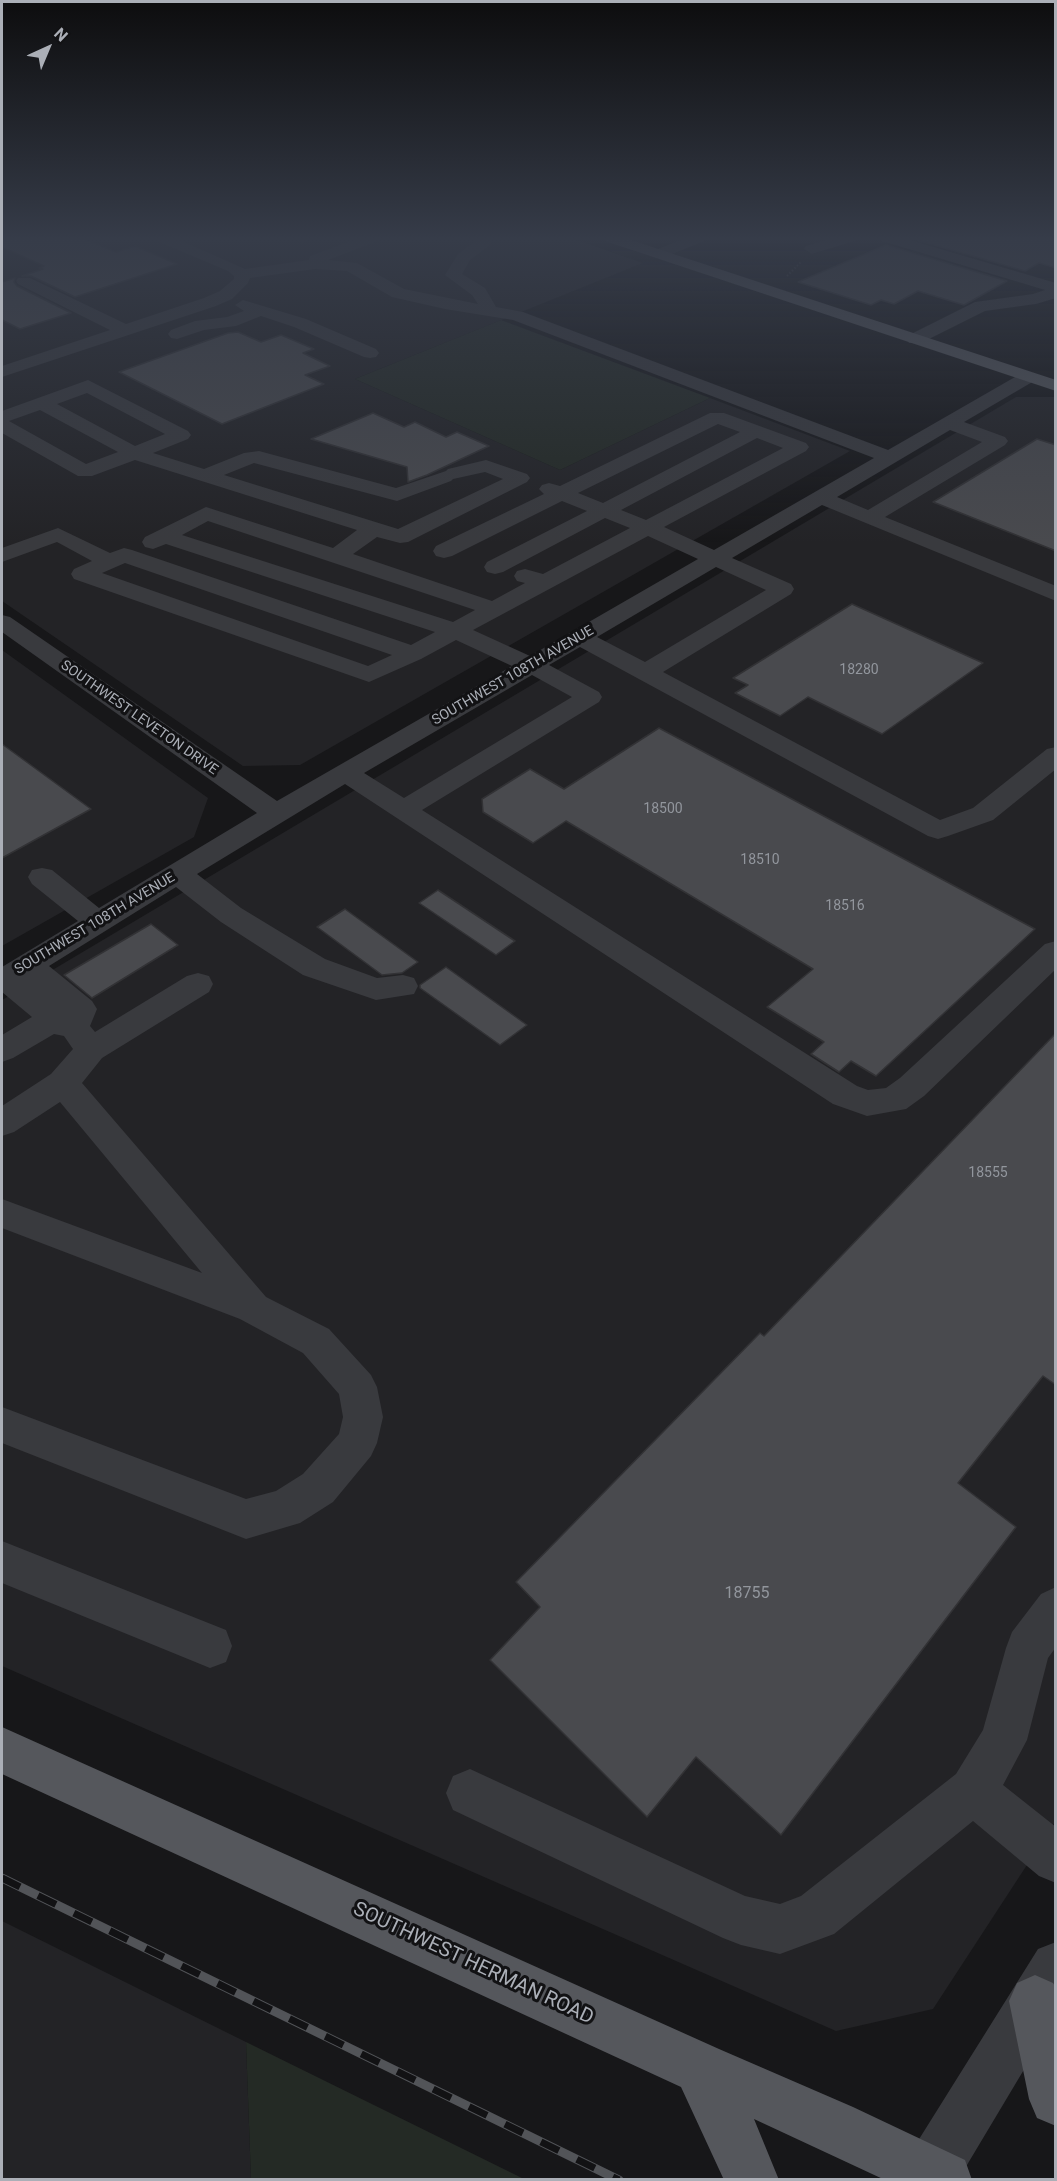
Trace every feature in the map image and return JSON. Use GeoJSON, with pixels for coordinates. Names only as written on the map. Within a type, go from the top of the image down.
{"type":"FeatureCollection","features":[{"type":"Feature","properties":{"kind":"main road"},"geometry":{"type":"LineString","coordinates":[[917,340],[1056,386]]}},
{"type":"Feature","properties":{"kind":"main road","name":"SOUTHWEST HERMAN ROAD"},"geometry":{"type":"LineString","coordinates":[[2,1750],[700,2068],[834,2126],[934,2177]]}},
{"type":"Feature","properties":{"kind":"main road"},"geometry":{"type":"LineString","coordinates":[[1045,1984],[1056,2099]]}},
{"type":"Feature","properties":{"kind":"main road"},"geometry":{"type":"LineString","coordinates":[[700,2068],[734,2136],[752,2180]]}},
{"type":"Feature","properties":{"kind":"street"},"geometry":{"type":"LineString","coordinates":[[2,372],[33,371],[63,353],[101,340]]}},
{"type":"Feature","properties":{"kind":"street"},"geometry":{"type":"LineString","coordinates":[[339,340],[370,353]]}},
{"type":"Feature","properties":{"kind":"street"},"geometry":{"type":"LineString","coordinates":[[580,340],[890,457]]}},
{"type":"Feature","properties":{"kind":"street"},"geometry":{"type":"LineString","coordinates":[[11,353],[33,371]]}},
{"type":"Feature","properties":{"kind":"street"},"geometry":{"type":"LineString","coordinates":[[63,353],[98,354],[88,387]]}},
{"type":"Feature","properties":{"kind":"street","name":"SOUTHWEST 108TH AVENUE"},"geometry":{"type":"LineString","coordinates":[[13,975],[276,813],[1028,377]]}},
{"type":"Feature","properties":{"kind":"street"},"geometry":{"type":"LineString","coordinates":[[2,417],[88,387],[181,435],[85,472],[2,425]]}},
{"type":"Feature","properties":{"kind":"street"},"geometry":{"type":"LineString","coordinates":[[41,403],[134,453],[372,530],[545,582]]}},
{"type":"Feature","properties":{"kind":"street"},"geometry":{"type":"LineString","coordinates":[[444,551],[717,417],[800,447],[413,654],[369,675],[82,574],[165,536],[206,513],[494,609]]}},
{"type":"Feature","properties":{"kind":"street"},"geometry":{"type":"LineString","coordinates":[[869,518],[998,441],[948,423]]}},
{"type":"Feature","properties":{"kind":"street"},"geometry":{"type":"LineString","coordinates":[[495,567],[757,431]]}},
{"type":"Feature","properties":{"kind":"street"},"geometry":{"type":"LineString","coordinates":[[195,474],[251,457],[259,457],[397,495],[449,475],[486,466],[604,510],[783,589],[646,672]]}},
{"type":"Feature","properties":{"kind":"street"},"geometry":{"type":"LineString","coordinates":[[400,537],[520,478]]}},
{"type":"Feature","properties":{"kind":"street"},"geometry":{"type":"LineString","coordinates":[[820,497],[1056,594]]}},
{"type":"Feature","properties":{"kind":"street"},"geometry":{"type":"LineString","coordinates":[[336,556],[372,530]]}},
{"type":"Feature","properties":{"kind":"street"},"geometry":{"type":"LineString","coordinates":[[2,556],[58,534],[117,559],[413,654]]}},
{"type":"Feature","properties":{"kind":"street"},"geometry":{"type":"LineString","coordinates":[[165,536],[456,631],[531,665],[590,697],[403,810]]}},
{"type":"Feature","properties":{"kind":"street","name":"SOUTHWEST LEVETON DRIVE"},"geometry":{"type":"LineString","coordinates":[[2,622],[276,813]]}},
{"type":"Feature","properties":{"kind":"street"},"geometry":{"type":"LineString","coordinates":[[580,637],[939,830],[983,814],[1056,755]]}},
{"type":"Feature","properties":{"kind":"street"},"geometry":{"type":"LineString","coordinates":[[346,773],[845,1095],[867,1103],[894,1100],[912,1088],[1056,951]]}},
{"type":"Feature","properties":{"kind":"street"},"geometry":{"type":"LineString","coordinates":[[178,874],[231,915],[314,967],[376,989],[403,986]]}},
{"type":"Feature","properties":{"kind":"street"},"geometry":{"type":"LineString","coordinates":[[42,877],[99,922]]}},
{"type":"Feature","properties":{"kind":"street"},"geometry":{"type":"LineString","coordinates":[[13,975],[73,1032]]}},
{"type":"Feature","properties":{"kind":"street"},"geometry":{"type":"LineString","coordinates":[[2,1050],[73,1032],[198,984]]}},
{"type":"Feature","properties":{"kind":"street"},"geometry":{"type":"LineString","coordinates":[[2,1123],[63,1083],[73,1032]]}},
{"type":"Feature","properties":{"kind":"street"},"geometry":{"type":"LineString","coordinates":[[63,1083],[253,1308]]}},
{"type":"Feature","properties":{"kind":"street"},"geometry":{"type":"LineString","coordinates":[[2,1213],[253,1308],[316,1341],[357,1387],[363,1417],[357,1443],[318,1488],[285,1509],[246,1519],[2,1425]]}},
{"type":"Feature","properties":{"kind":"street"},"geometry":{"type":"LineString","coordinates":[[2,1562],[210,1646]]}},
{"type":"Feature","properties":{"kind":"street"},"geometry":{"type":"LineString","coordinates":[[470,1793],[741,1920],[780,1929],[816,1916],[973,1791],[1004,1740],[1028,1648],[1056,1609]]}},
{"type":"Feature","properties":{"kind":"street"},"geometry":{"type":"LineString","coordinates":[[973,1791],[1056,1859]]}},
{"type":"Feature","properties":{"kind":"street"},"geometry":{"type":"LineString","coordinates":[[934,2177],[1045,1984]]}},
{"type":"Feature","properties":{"kind":"shaded area"},"geometry":{"type":"Polygon","coordinates":[[[2,340],[452,340],[355,379],[560,470],[710,398],[850,451],[300,765],[243,766],[2,601],[2,340]]]}},
{"type":"Feature","properties":{"kind":"shaded area"},"geometry":{"type":"Polygon","coordinates":[[[452,340],[554,340],[710,398],[560,470],[355,379],[452,340]]]}},
{"type":"Feature","properties":{"kind":"shaded area"},"geometry":{"type":"Polygon","coordinates":[[[1016,397],[1055,397],[1055,1822],[933,2009],[836,2031],[2,1666],[2,1000],[1016,397]]]}},
{"type":"Feature","properties":{"kind":"shaded area"},"geometry":{"type":"Polygon","coordinates":[[[2,650],[208,798],[194,837],[2,946],[2,650]]]}},
{"type":"Feature","properties":{"kind":"shaded area"},"geometry":{"type":"Polygon","coordinates":[[[2,1921],[246,2042],[251,2179],[2,2179],[2,1921]]]}},
{"type":"Feature","properties":{"kind":"shaded area"},"geometry":{"type":"Polygon","coordinates":[[[246,2042],[524,2179],[251,2179],[246,2042]]]}},
{"type":"Feature","properties":{"kind":"building"},"geometry":{"type":"Polygon","coordinates":[[[209,340],[256,340],[261,342],[292,340],[314,349],[303,353],[330,366],[305,375],[324,384],[222,424],[119,372],[209,340]]]}},
{"type":"Feature","properties":{"kind":"building"},"geometry":{"type":"Polygon","coordinates":[[[373,413],[404,427],[415,422],[446,437],[457,432],[489,446],[408,482],[407,467],[311,439],[373,413]]]}},
{"type":"Feature","properties":{"kind":"building"},"geometry":{"type":"Polygon","coordinates":[[[1037,439],[1056,445],[1056,551],[933,502],[1037,439]]]}},
{"type":"Feature","properties":{"kind":"building"},"geometry":{"type":"Polygon","coordinates":[[[852,604],[983,663],[882,734],[808,697],[780,716],[735,693],[748,685],[733,678],[852,604]]]}},
{"type":"Feature","properties":{"kind":"building"},"geometry":{"type":"Polygon","coordinates":[[[659,728],[1035,929],[876,1076],[851,1061],[839,1072],[811,1054],[824,1042],[767,1007],[813,969],[566,821],[533,843],[483,812],[482,799],[530,769],[564,789],[659,728]]]}},
{"type":"Feature","properties":{"kind":"building"},"geometry":{"type":"Polygon","coordinates":[[[2,744],[91,809],[2,858],[2,744]]]}},
{"type":"Feature","properties":{"kind":"building"},"geometry":{"type":"Polygon","coordinates":[[[438,890],[515,941],[496,955],[419,903],[438,890]]]}},
{"type":"Feature","properties":{"kind":"building"},"geometry":{"type":"Polygon","coordinates":[[[345,909],[418,962],[402,973],[382,975],[317,927],[345,909]]]}},
{"type":"Feature","properties":{"kind":"building"},"geometry":{"type":"Polygon","coordinates":[[[151,924],[178,945],[92,998],[64,975],[151,924]]]}},
{"type":"Feature","properties":{"kind":"building"},"geometry":{"type":"Polygon","coordinates":[[[446,967],[527,1025],[500,1045],[420,988],[420,985],[446,967]]]}},
{"type":"Feature","properties":{"kind":"building"},"geometry":{"type":"Polygon","coordinates":[[[1056,1033],[1056,1385],[1043,1376],[958,1483],[1016,1527],[781,1835],[696,1757],[647,1817],[490,1660],[540,1607],[516,1582],[760,1333],[764,1336],[1056,1033]]]}},
{"type":"Feature","properties":{"kind":"railway"},"geometry":{"type":"LineString","coordinates":[[2,1878],[619,2180]]}}]}
